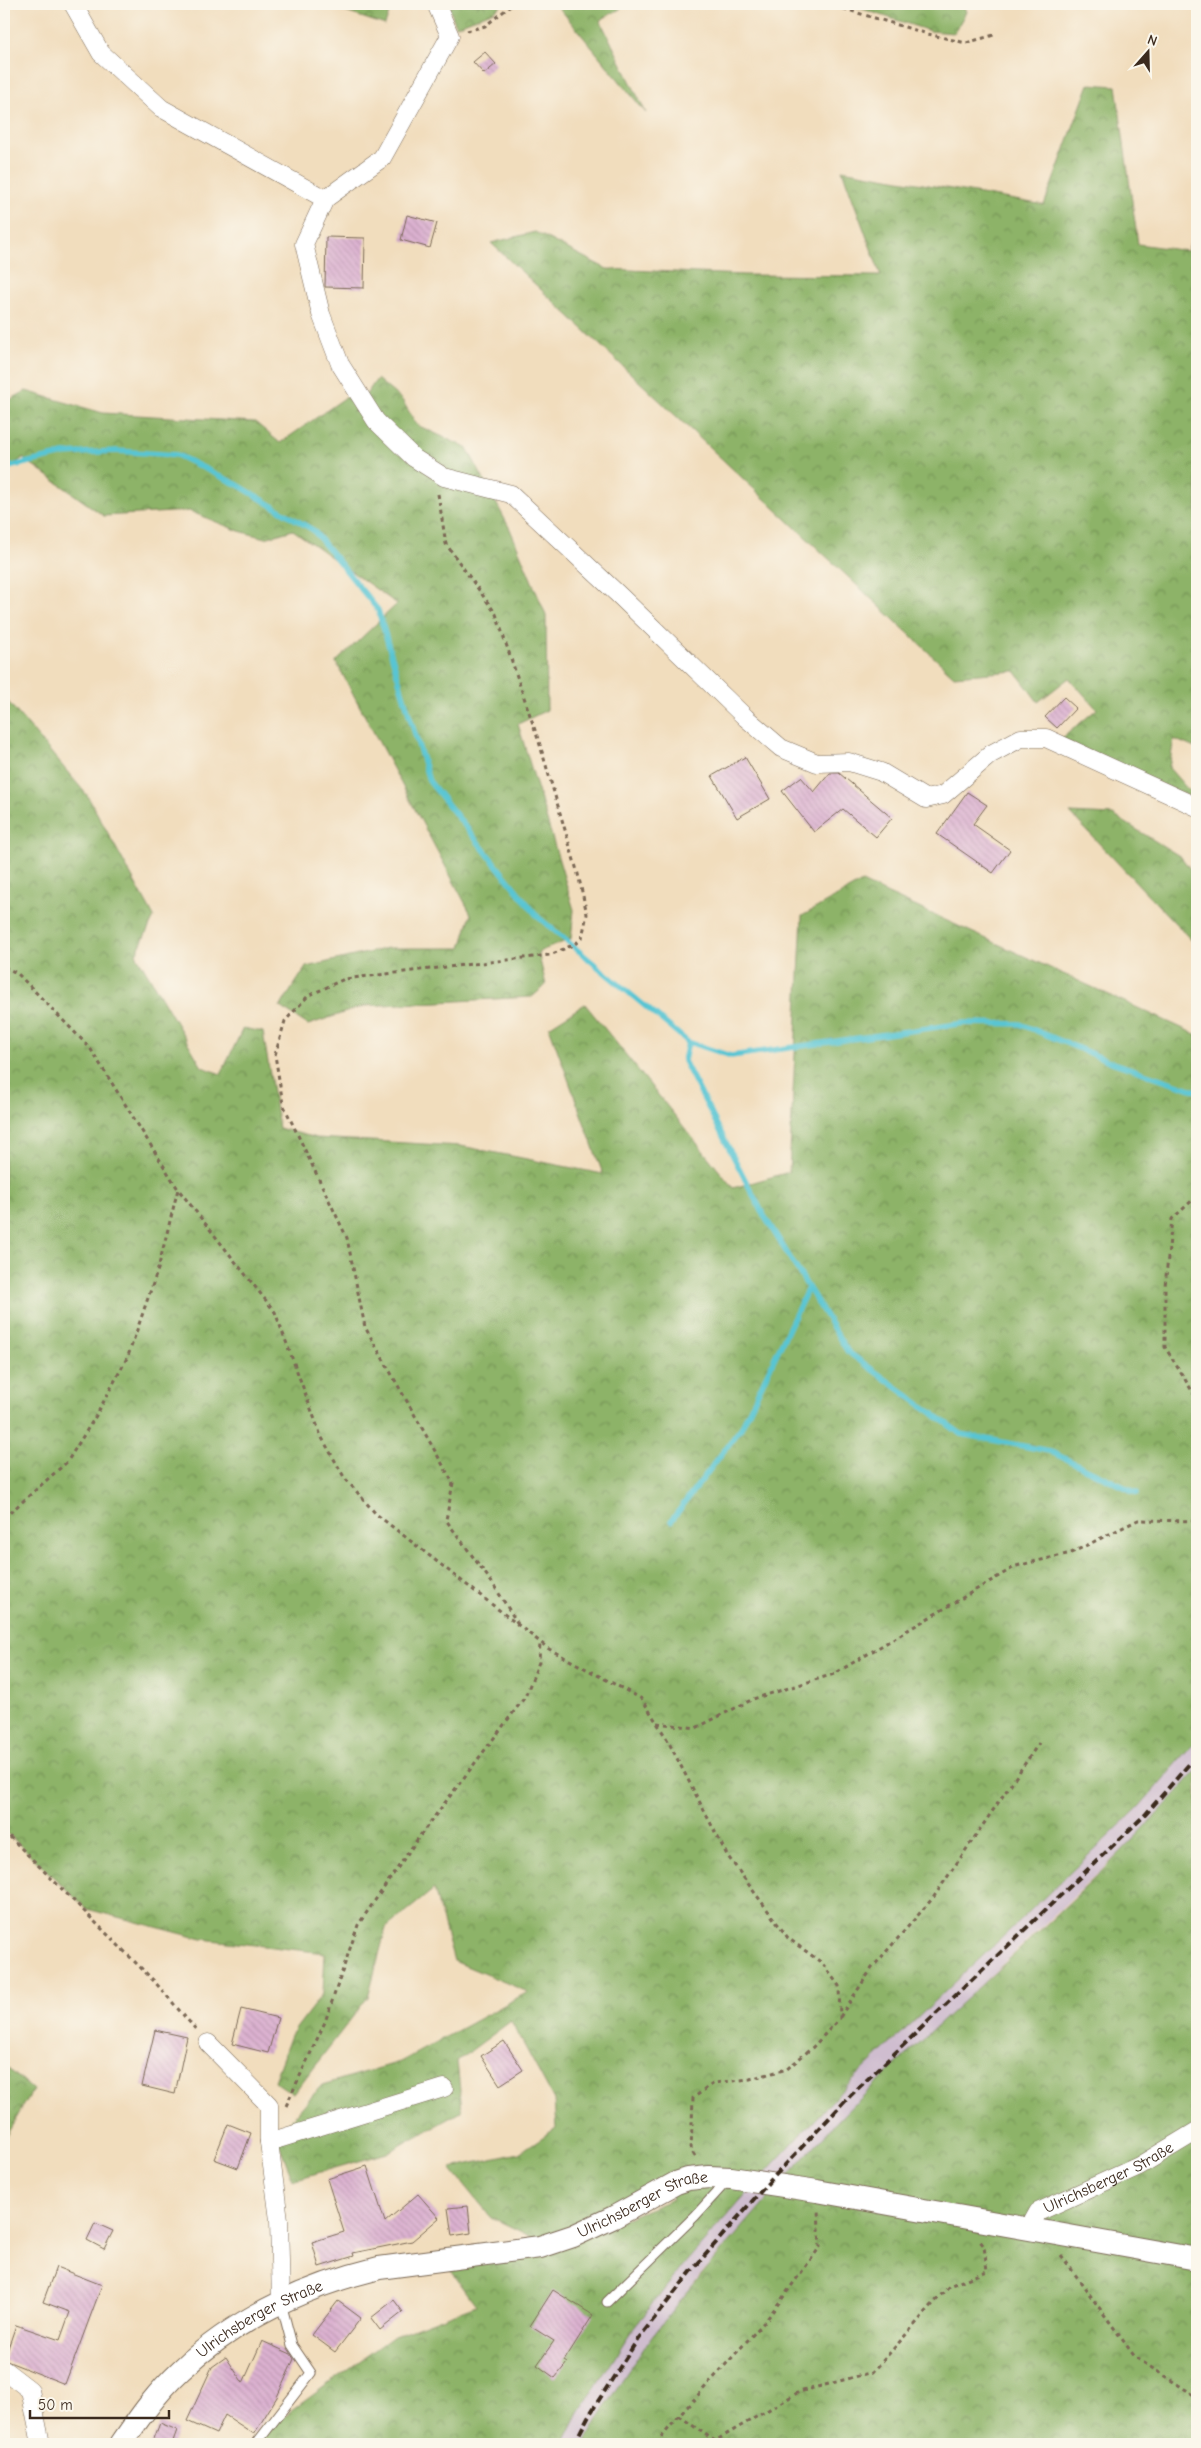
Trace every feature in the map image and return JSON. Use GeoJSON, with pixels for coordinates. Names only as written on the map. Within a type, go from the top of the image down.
{"type":"FeatureCollection","features":[{"type":"Feature","properties":{"kind":"street"},"geometry":{"type":"LineString","coordinates":[[73,4],[101,54],[161,108],[325,199]]}},
{"type":"Feature","properties":{"kind":"street"},"geometry":{"type":"LineString","coordinates":[[436,4],[450,36],[382,158],[325,199],[304,244],[321,314],[340,364],[376,420],[414,458],[444,477],[510,494],[621,596],[746,718],[781,748],[817,764],[849,762],[881,772],[926,799],[943,795],[991,754],[1021,738],[1046,738],[1197,807]]}},
{"type":"Feature","properties":{"kind":"street"},"geometry":{"type":"LineString","coordinates":[[208,2043],[269,2104],[269,2142],[278,2220],[281,2301]]}},
{"type":"Feature","properties":{"kind":"street"},"geometry":{"type":"LineString","coordinates":[[269,2142],[444,2088]]}},
{"type":"Feature","properties":{"kind":"street","name":"Ulrichsberger Straße"},"geometry":{"type":"LineString","coordinates":[[121,2444],[148,2405],[180,2370],[218,2338],[281,2301],[354,2274],[379,2268],[540,2247],[590,2229],[676,2183],[688,2179],[720,2177],[818,2191],[1036,2231],[1038,2212],[1139,2166],[1197,2131]]}},
{"type":"Feature","properties":{"kind":"street"},"geometry":{"type":"LineString","coordinates":[[1036,2231],[1197,2260]]}},
{"type":"Feature","properties":{"kind":"street"},"geometry":{"type":"LineString","coordinates":[[4,2370],[30,2390],[40,2444]]}},
{"type":"Feature","properties":{"kind":"lane"},"geometry":{"type":"LineString","coordinates":[[607,2302],[696,2216],[720,2177]]}},
{"type":"Feature","properties":{"kind":"lane"},"geometry":{"type":"LineString","coordinates":[[256,2444],[310,2373],[292,2345],[281,2301]]}},
{"type":"Feature","properties":{"kind":"path"},"geometry":{"type":"LineString","coordinates":[[450,36],[485,26],[513,4]]}},
{"type":"Feature","properties":{"kind":"path"},"geometry":{"type":"LineString","coordinates":[[828,4],[928,34],[966,43],[994,35]]}},
{"type":"Feature","properties":{"kind":"path"},"geometry":{"type":"LineString","coordinates":[[434,471],[446,544],[496,614],[540,745],[578,874],[587,914],[582,938],[576,944],[550,955],[344,979],[308,996],[285,1021],[275,1055],[283,1104],[347,1238],[365,1327],[453,1483],[446,1520],[493,1584],[520,1626]]}},
{"type":"Feature","properties":{"kind":"path"},"geometry":{"type":"LineString","coordinates":[[4,967],[18,973],[90,1048],[178,1189],[275,1312],[321,1436],[344,1477],[376,1514],[540,1642],[642,1700],[667,1739],[727,1855],[788,1938],[822,1963],[839,1986],[840,2018]]}},
{"type":"Feature","properties":{"kind":"path"},"geometry":{"type":"LineString","coordinates":[[4,1518],[66,1462],[96,1414],[123,1364],[158,1269],[178,1189]]}},
{"type":"Feature","properties":{"kind":"path"},"geometry":{"type":"LineString","coordinates":[[1197,1196],[1172,1219],[1165,1286],[1165,1347],[1197,1399]]}},
{"type":"Feature","properties":{"kind":"path"},"geometry":{"type":"LineString","coordinates":[[657,1723],[696,1728],[752,1699],[834,1674],[1016,1566],[1071,1553],[1138,1520],[1197,1521]]}},
{"type":"Feature","properties":{"kind":"path"},"geometry":{"type":"LineString","coordinates":[[285,2108],[325,2022],[358,1925],[419,1837],[525,1697],[539,1662],[540,1642]]}},
{"type":"Feature","properties":{"kind":"path"},"geometry":{"type":"LineString","coordinates":[[720,2177],[692,2150],[693,2098],[714,2083],[750,2079],[787,2069],[813,2047],[840,2018],[872,1968],[933,1898],[1039,1743]]}},
{"type":"Feature","properties":{"kind":"path"},"geometry":{"type":"LineString","coordinates":[[4,1830],[154,1981],[208,2043]]}},
{"type":"Feature","properties":{"kind":"path"},"geometry":{"type":"LineString","coordinates":[[656,2444],[767,2319],[820,2247],[818,2191]]}},
{"type":"Feature","properties":{"kind":"path"},"geometry":{"type":"LineString","coordinates":[[679,2416],[715,2441],[799,2392],[873,2372],[949,2286],[987,2271],[984,2246],[963,2218]]}},
{"type":"Feature","properties":{"kind":"path"},"geometry":{"type":"LineString","coordinates":[[1036,2231],[1135,2357],[1197,2396]]}},
{"type":"Feature","properties":{"kind":"shaded area"},"geometry":{"type":"Polygon","coordinates":[[[1197,1740],[1197,1770],[1152,1822],[858,2101],[776,2189],[701,2274],[646,2345],[596,2422],[585,2444],[563,2444],[579,2412],[630,2333],[686,2262],[761,2177],[844,2088],[1138,1808],[1197,1740]]]}},
{"type":"Feature","properties":{"kind":"green space"},"geometry":{"type":"Polygon","coordinates":[[[330,4],[392,4],[385,25],[334,8],[330,4]]]}},
{"type":"Feature","properties":{"kind":"green space"},"geometry":{"type":"Polygon","coordinates":[[[448,4],[503,4],[494,11],[456,26],[448,4]]]}},
{"type":"Feature","properties":{"kind":"green space"},"geometry":{"type":"Polygon","coordinates":[[[556,4],[629,4],[600,20],[646,113],[556,4]]]}},
{"type":"Feature","properties":{"kind":"green space"},"geometry":{"type":"Polygon","coordinates":[[[847,4],[963,4],[966,12],[954,33],[930,31],[847,4]]]}},
{"type":"Feature","properties":{"kind":"green space"},"geometry":{"type":"Polygon","coordinates":[[[1089,84],[1116,86],[1138,244],[1188,251],[1197,220],[1197,749],[1174,739],[1169,768],[1197,800],[1061,739],[1097,709],[1069,678],[1038,702],[1015,671],[954,676],[491,243],[535,232],[607,269],[744,275],[881,276],[842,170],[1044,205],[1089,84]]]}},
{"type":"Feature","properties":{"kind":"green space"},"geometry":{"type":"Polygon","coordinates":[[[377,379],[402,400],[417,425],[467,448],[510,529],[546,615],[547,710],[518,724],[574,910],[571,939],[538,952],[546,985],[532,997],[364,1006],[308,1025],[280,1007],[306,967],[388,948],[461,948],[471,914],[336,662],[397,604],[293,530],[265,538],[239,531],[189,511],[104,516],[23,458],[4,471],[4,403],[26,391],[103,413],[255,422],[280,443],[346,397],[358,406],[377,379]]]}},
{"type":"Feature","properties":{"kind":"green space"},"geometry":{"type":"Polygon","coordinates":[[[4,697],[87,795],[154,917],[136,954],[202,1067],[221,1074],[243,1028],[263,1032],[279,1128],[316,1138],[461,1146],[603,1174],[549,1027],[585,1004],[733,1188],[789,1172],[802,916],[862,882],[1197,1035],[1197,1740],[1138,1808],[844,2088],[761,2177],[686,2262],[630,2333],[579,2412],[563,2444],[256,2444],[269,2427],[394,2336],[476,2305],[444,2261],[544,2252],[673,2199],[668,2189],[536,2239],[491,2217],[451,2168],[519,2153],[556,2128],[554,2100],[511,2021],[457,2061],[462,2111],[387,2153],[293,2180],[276,2136],[322,2085],[400,2062],[528,1992],[454,1961],[434,1889],[386,1928],[368,1997],[293,2094],[274,2081],[291,2035],[323,1993],[325,1953],[202,1939],[87,1909],[4,1830],[4,697]]]}},
{"type":"Feature","properties":{"kind":"green space"},"geometry":{"type":"Polygon","coordinates":[[[1070,813],[1113,815],[1181,857],[1197,878],[1197,946],[1070,813]]]}},
{"type":"Feature","properties":{"kind":"green space"},"geometry":{"type":"Polygon","coordinates":[[[1197,1770],[1197,2444],[585,2444],[617,2388],[653,2336],[714,2260],[780,2184],[843,2116],[901,2059],[1074,1898],[1157,1814],[1197,1770]]]}},
{"type":"Feature","properties":{"kind":"green space"},"geometry":{"type":"Polygon","coordinates":[[[4,2065],[33,2090],[4,2139],[4,2065]]]}},
{"type":"Feature","properties":{"kind":"building"},"geometry":{"type":"Polygon","coordinates":[[[485,52],[496,64],[484,74],[473,62],[485,52]]]}},
{"type":"Feature","properties":{"kind":"building"},"geometry":{"type":"Polygon","coordinates":[[[407,215],[437,223],[430,248],[401,240],[407,215]]]}},
{"type":"Feature","properties":{"kind":"building"},"geometry":{"type":"Polygon","coordinates":[[[326,237],[365,238],[364,288],[325,287],[326,237]]]}},
{"type":"Feature","properties":{"kind":"building"},"geometry":{"type":"Polygon","coordinates":[[[1064,697],[1076,708],[1057,728],[1045,717],[1064,697]]]}},
{"type":"Feature","properties":{"kind":"building"},"geometry":{"type":"Polygon","coordinates":[[[745,757],[770,799],[737,818],[712,776],[745,757]]]}},
{"type":"Feature","properties":{"kind":"building"},"geometry":{"type":"Polygon","coordinates":[[[830,773],[839,773],[892,818],[876,837],[843,809],[814,832],[782,791],[801,777],[814,792],[830,773]]]}},
{"type":"Feature","properties":{"kind":"building"},"geometry":{"type":"Polygon","coordinates":[[[967,792],[987,805],[973,824],[1010,850],[993,873],[937,834],[967,792]]]}},
{"type":"Feature","properties":{"kind":"building"},"geometry":{"type":"Polygon","coordinates":[[[241,2009],[278,2018],[268,2053],[232,2044],[241,2009]]]}},
{"type":"Feature","properties":{"kind":"building"},"geometry":{"type":"Polygon","coordinates":[[[155,2030],[187,2037],[175,2094],[142,2086],[155,2030]]]}},
{"type":"Feature","properties":{"kind":"building"},"geometry":{"type":"Polygon","coordinates":[[[504,2041],[523,2070],[500,2085],[481,2056],[504,2041]]]}},
{"type":"Feature","properties":{"kind":"building"},"geometry":{"type":"Polygon","coordinates":[[[228,2124],[251,2133],[238,2168],[214,2159],[228,2124]]]}},
{"type":"Feature","properties":{"kind":"building"},"geometry":{"type":"Polygon","coordinates":[[[367,2166],[385,2222],[418,2194],[439,2218],[412,2241],[353,2253],[354,2256],[319,2267],[312,2242],[344,2232],[327,2179],[367,2166]]]}},
{"type":"Feature","properties":{"kind":"building"},"geometry":{"type":"Polygon","coordinates":[[[468,2206],[471,2233],[452,2236],[448,2208],[468,2206]]]}},
{"type":"Feature","properties":{"kind":"building"},"geometry":{"type":"Polygon","coordinates":[[[95,2223],[113,2231],[104,2249],[87,2240],[95,2223]]]}},
{"type":"Feature","properties":{"kind":"building"},"geometry":{"type":"Polygon","coordinates":[[[56,2267],[102,2285],[65,2384],[4,2360],[16,2325],[60,2340],[70,2312],[43,2302],[56,2267]]]}},
{"type":"Feature","properties":{"kind":"building"},"geometry":{"type":"Polygon","coordinates":[[[553,2290],[593,2315],[564,2361],[567,2363],[555,2378],[537,2365],[554,2341],[530,2326],[553,2290]]]}},
{"type":"Feature","properties":{"kind":"building"},"geometry":{"type":"Polygon","coordinates":[[[394,2300],[403,2312],[380,2330],[371,2318],[394,2300]]]}},
{"type":"Feature","properties":{"kind":"building"},"geometry":{"type":"Polygon","coordinates":[[[338,2301],[361,2318],[335,2352],[312,2335],[338,2301]]]}},
{"type":"Feature","properties":{"kind":"building"},"geometry":{"type":"Polygon","coordinates":[[[262,2341],[291,2354],[294,2359],[277,2397],[254,2434],[225,2415],[216,2434],[187,2421],[212,2367],[226,2357],[243,2383],[262,2341]]]}},
{"type":"Feature","properties":{"kind":"building"},"geometry":{"type":"Polygon","coordinates":[[[160,2423],[177,2430],[172,2444],[152,2444],[160,2423]]]}},
{"type":"Feature","properties":{"kind":"waterway"},"geometry":{"type":"LineString","coordinates":[[4,468],[64,454],[116,451],[177,455],[238,485],[313,530],[378,610],[429,781],[538,917],[688,1042],[731,1056],[965,1023],[1020,1024],[1114,1063],[1197,1091]]}},
{"type":"Feature","properties":{"kind":"waterway"},"geometry":{"type":"LineString","coordinates":[[688,1042],[684,1061],[763,1214],[848,1352],[961,1434],[1049,1451],[1137,1493]]}},
{"type":"Feature","properties":{"kind":"waterway"},"geometry":{"type":"LineString","coordinates":[[671,1521],[741,1428],[808,1288]]}},
{"type":"Feature","properties":{"kind":"railway"},"geometry":{"type":"LineString","coordinates":[[574,2444],[588,2417],[638,2339],[694,2268],[768,2183],[851,2095],[1145,1815],[1197,1755]]}}]}
